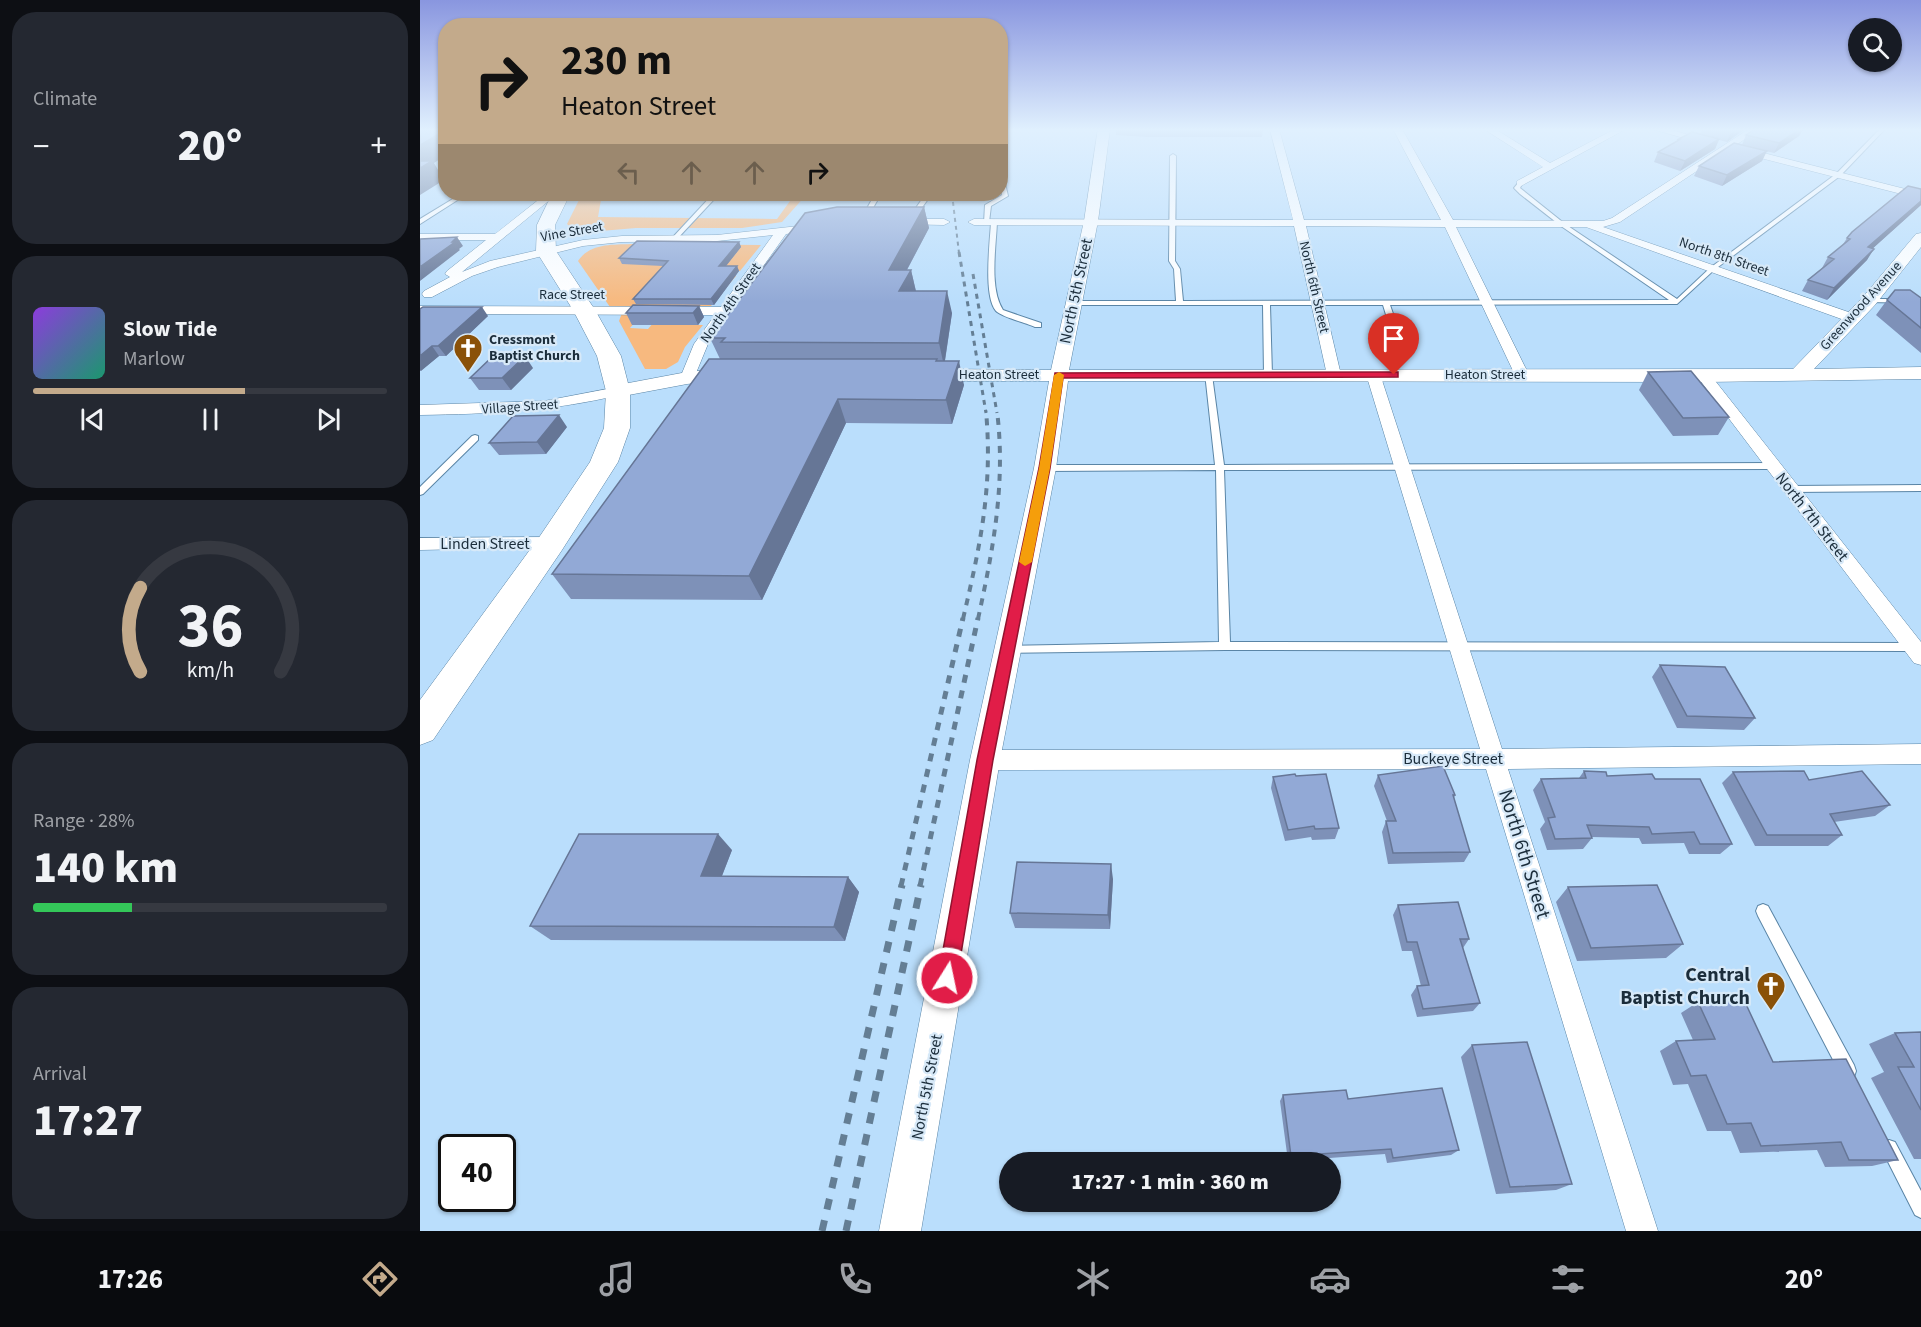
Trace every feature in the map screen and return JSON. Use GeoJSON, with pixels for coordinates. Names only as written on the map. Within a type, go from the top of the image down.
{"type":"FeatureCollection","features":[{"type":"Feature","properties":{"kind":"highway"},"geometry":{"type":"LineString","coordinates":[[420,729],[551,543],[604,462],[617,428],[618,391],[609,356],[584,310],[546,251],[546,225],[558,201]]}},
{"type":"Feature","properties":{"kind":"street","name":"North 5th Street"},"geometry":{"type":"LineString","coordinates":[[900,1231],[985,760],[1045,468],[1059,375],[1091,222],[1096,186]]}},
{"type":"Feature","properties":{"kind":"street","name":"North 6th Street"},"geometry":{"type":"LineString","coordinates":[[1289,186],[1334,375]]}},
{"type":"Feature","properties":{"kind":"street"},"geometry":{"type":"LineString","coordinates":[[1429,186],[1522,375]]}},
{"type":"Feature","properties":{"kind":"street"},"geometry":{"type":"LineString","coordinates":[[985,222],[1448,222],[1587,225],[1616,220],[1667,186]]}},
{"type":"Feature","properties":{"kind":"street"},"geometry":{"type":"LineString","coordinates":[[1883,186],[1921,196]]}},
{"type":"Feature","properties":{"kind":"street"},"geometry":{"type":"LineString","coordinates":[[424,298],[543,201]]}},
{"type":"Feature","properties":{"kind":"street"},"geometry":{"type":"LineString","coordinates":[[859,222],[944,222]]}},
{"type":"Feature","properties":{"kind":"street","name":"Vine Street"},"geometry":{"type":"LineString","coordinates":[[424,298],[477,270],[546,251],[612,240],[717,238],[827,225]]}},
{"type":"Feature","properties":{"kind":"street","name":"North 8th Street"},"geometry":{"type":"LineString","coordinates":[[1587,225],[1852,318]]}},
{"type":"Feature","properties":{"kind":"street","name":"North 4th Street"},"geometry":{"type":"LineString","coordinates":[[687,378],[701,344],[782,231]]}},
{"type":"Feature","properties":{"kind":"street"},"geometry":{"type":"LineString","coordinates":[[420,237],[496,237]]}},
{"type":"Feature","properties":{"kind":"street","name":"Greenwood Avenue"},"geometry":{"type":"LineString","coordinates":[[1799,374],[1869,300],[1921,237]]}},
{"type":"Feature","properties":{"kind":"street","name":"Race Street"},"geometry":{"type":"LineString","coordinates":[[420,310],[723,311]]}},
{"type":"Feature","properties":{"kind":"street"},"geometry":{"type":"LineString","coordinates":[[618,391],[687,378],[747,374]]}},
{"type":"Feature","properties":{"kind":"street","name":"North 6th Street"},"geometry":{"type":"LineString","coordinates":[[1373,374],[1642,1231]]}},
{"type":"Feature","properties":{"kind":"street","name":"Heaton Street"},"geometry":{"type":"LineString","coordinates":[[914,375],[1921,374]]}},
{"type":"Feature","properties":{"kind":"street","name":"North 7th Street"},"geometry":{"type":"LineString","coordinates":[[1704,376],[1918,650]]}},
{"type":"Feature","properties":{"kind":"street","name":"Village Street"},"geometry":{"type":"LineString","coordinates":[[420,410],[530,408],[589,399],[618,391]]}},
{"type":"Feature","properties":{"kind":"street","name":"Linden Street"},"geometry":{"type":"LineString","coordinates":[[420,544],[551,543]]}},
{"type":"Feature","properties":{"kind":"street","name":"Buckeye Street"},"geometry":{"type":"LineString","coordinates":[[985,760],[1494,759],[1921,754]]}},
{"type":"Feature","properties":{"kind":"lane"},"geometry":{"type":"LineString","coordinates":[[1172,186],[1172,261],[1177,269],[1180,302]]}},
{"type":"Feature","properties":{"kind":"lane"},"geometry":{"type":"LineString","coordinates":[[1518,186],[1517,188],[1522,194],[1563,225],[1677,302]]}},
{"type":"Feature","properties":{"kind":"lane"},"geometry":{"type":"LineString","coordinates":[[1074,303],[1677,302],[1712,269],[1823,186]]}},
{"type":"Feature","properties":{"kind":"lane"},"geometry":{"type":"LineString","coordinates":[[420,222],[453,201]]}},
{"type":"Feature","properties":{"kind":"lane"},"geometry":{"type":"LineString","coordinates":[[675,238],[709,201]]}},
{"type":"Feature","properties":{"kind":"lane"},"geometry":{"type":"LineString","coordinates":[[859,222],[874,201]]}},
{"type":"Feature","properties":{"kind":"lane"},"geometry":{"type":"LineString","coordinates":[[910,222],[924,201]]}},
{"type":"Feature","properties":{"kind":"lane"},"geometry":{"type":"LineString","coordinates":[[996,201],[988,205],[985,222],[996,307],[1000,311],[1038,325]]}},
{"type":"Feature","properties":{"kind":"lane"},"geometry":{"type":"LineString","coordinates":[[1869,300],[1921,301]]}},
{"type":"Feature","properties":{"kind":"lane"},"geometry":{"type":"LineString","coordinates":[[1266,302],[1268,375]]}},
{"type":"Feature","properties":{"kind":"lane"},"geometry":{"type":"LineString","coordinates":[[1386,303],[1395,331]]}},
{"type":"Feature","properties":{"kind":"lane"},"geometry":{"type":"LineString","coordinates":[[1208,375],[1220,467],[1225,646]]}},
{"type":"Feature","properties":{"kind":"lane"},"geometry":{"type":"LineString","coordinates":[[420,492],[475,438]]}},
{"type":"Feature","properties":{"kind":"lane"},"geometry":{"type":"LineString","coordinates":[[1045,468],[1773,466]]}},
{"type":"Feature","properties":{"kind":"lane"},"geometry":{"type":"LineString","coordinates":[[1791,489],[1921,488]]}},
{"type":"Feature","properties":{"kind":"lane"},"geometry":{"type":"LineString","coordinates":[[1007,650],[1225,646],[1458,646],[1918,650]]}},
{"type":"Feature","properties":{"kind":"lane"},"geometry":{"type":"LineString","coordinates":[[1763,911],[1856,1085]]}},
{"type":"Feature","properties":{"kind":"lane"},"geometry":{"type":"LineString","coordinates":[[1883,1137],[1921,1209]]}},
{"type":"Feature","properties":{"kind":"shaded area"},"geometry":{"type":"Polygon","coordinates":[[[578,201],[601,201],[598,217],[777,219],[790,201],[801,201],[782,222],[742,228],[636,228],[577,233],[567,224],[578,201]]]}},
{"type":"Feature","properties":{"kind":"shaded area"},"geometry":{"type":"Polygon","coordinates":[[[631,244],[761,245],[740,271],[709,271],[712,276],[736,276],[711,306],[610,307],[578,261],[595,248],[631,244]]]}},
{"type":"Feature","properties":{"kind":"shaded area"},"geometry":{"type":"Polygon","coordinates":[[[622,313],[642,314],[630,328],[648,329],[661,314],[670,325],[703,325],[685,347],[678,362],[666,369],[645,369],[619,321],[622,313]]]}},
{"type":"Feature","properties":{"kind":"building"},"geometry":{"type":"Polygon","coordinates":[[[1907,186],[1921,189],[1921,201],[1868,247],[1874,249],[1834,288],[1808,280],[1834,259],[1828,257],[1850,239],[1847,238],[1907,186]]]}},
{"type":"Feature","properties":{"kind":"building"},"geometry":{"type":"Polygon","coordinates":[[[837,207],[924,207],[889,270],[911,270],[899,291],[947,291],[939,343],[721,342],[725,338],[710,338],[805,213],[837,207]]]}},
{"type":"Feature","properties":{"kind":"building"},"geometry":{"type":"Polygon","coordinates":[[[457,237],[452,242],[455,242],[420,267],[420,239],[457,237]]]}},
{"type":"Feature","properties":{"kind":"building"},"geometry":{"type":"Polygon","coordinates":[[[637,241],[739,242],[719,266],[737,266],[711,299],[633,299],[668,261],[619,258],[637,241]]]}},
{"type":"Feature","properties":{"kind":"building"},"geometry":{"type":"Polygon","coordinates":[[[1895,290],[1910,290],[1921,298],[1921,328],[1887,300],[1895,290]]]}},
{"type":"Feature","properties":{"kind":"building"},"geometry":{"type":"Polygon","coordinates":[[[633,305],[699,306],[693,313],[626,313],[633,305]]]}},
{"type":"Feature","properties":{"kind":"building"},"geometry":{"type":"Polygon","coordinates":[[[423,307],[482,307],[438,346],[432,346],[420,356],[420,309],[423,307]]]}},
{"type":"Feature","properties":{"kind":"building"},"geometry":{"type":"Polygon","coordinates":[[[493,356],[525,356],[502,378],[470,378],[493,356]]]}},
{"type":"Feature","properties":{"kind":"building"},"geometry":{"type":"Polygon","coordinates":[[[709,359],[937,359],[936,361],[959,361],[946,400],[838,399],[749,576],[552,574],[709,359]]]}},
{"type":"Feature","properties":{"kind":"building"},"geometry":{"type":"Polygon","coordinates":[[[1691,371],[1729,417],[1683,418],[1648,372],[1691,371]]]}},
{"type":"Feature","properties":{"kind":"building"},"geometry":{"type":"Polygon","coordinates":[[[559,415],[537,442],[489,443],[513,416],[559,415]]]}},
{"type":"Feature","properties":{"kind":"building"},"geometry":{"type":"Polygon","coordinates":[[[1660,665],[1725,667],[1755,718],[1687,716],[1660,665]]]}},
{"type":"Feature","properties":{"kind":"building"},"geometry":{"type":"Polygon","coordinates":[[[1443,766],[1455,795],[1453,795],[1470,852],[1393,853],[1386,821],[1396,821],[1378,775],[1443,766]]]}},
{"type":"Feature","properties":{"kind":"building"},"geometry":{"type":"Polygon","coordinates":[[[1584,771],[1606,772],[1607,776],[1652,774],[1655,779],[1700,779],[1732,844],[1700,844],[1694,832],[1652,834],[1649,827],[1587,825],[1592,838],[1555,839],[1548,818],[1555,817],[1541,779],[1586,778],[1584,771]]]}},
{"type":"Feature","properties":{"kind":"building"},"geometry":{"type":"Polygon","coordinates":[[[1804,771],[1809,780],[1862,771],[1890,805],[1830,814],[1842,835],[1767,835],[1733,772],[1804,771]]]}},
{"type":"Feature","properties":{"kind":"building"},"geometry":{"type":"Polygon","coordinates":[[[1295,774],[1296,776],[1326,774],[1339,828],[1315,829],[1314,826],[1288,830],[1273,777],[1295,774]]]}},
{"type":"Feature","properties":{"kind":"building"},"geometry":{"type":"Polygon","coordinates":[[[579,834],[718,834],[701,876],[848,877],[834,927],[530,926],[579,834]]]}},
{"type":"Feature","properties":{"kind":"building"},"geometry":{"type":"Polygon","coordinates":[[[1017,862],[1111,864],[1108,915],[1010,913],[1017,862]]]}},
{"type":"Feature","properties":{"kind":"building"},"geometry":{"type":"Polygon","coordinates":[[[1657,885],[1683,944],[1591,948],[1568,887],[1657,885]]]}},
{"type":"Feature","properties":{"kind":"building"},"geometry":{"type":"Polygon","coordinates":[[[1458,902],[1469,939],[1460,939],[1480,1003],[1423,1009],[1417,986],[1429,985],[1417,942],[1407,942],[1398,905],[1458,902]]]}},
{"type":"Feature","properties":{"kind":"building"},"geometry":{"type":"Polygon","coordinates":[[[1744,1000],[1773,1062],[1846,1059],[1898,1160],[1849,1160],[1841,1142],[1761,1146],[1751,1123],[1727,1124],[1706,1075],[1691,1076],[1676,1041],[1715,1039],[1698,1002],[1744,1000]]]}},
{"type":"Feature","properties":{"kind":"building"},"geometry":{"type":"Polygon","coordinates":[[[1921,1032],[1921,1110],[1898,1067],[1914,1067],[1895,1033],[1921,1032]]]}},
{"type":"Feature","properties":{"kind":"building"},"geometry":{"type":"Polygon","coordinates":[[[1527,1042],[1572,1184],[1510,1187],[1472,1045],[1527,1042]]]}},
{"type":"Feature","properties":{"kind":"building"},"geometry":{"type":"Polygon","coordinates":[[[1442,1088],[1459,1150],[1393,1158],[1391,1149],[1341,1152],[1290,1152],[1283,1095],[1346,1090],[1348,1099],[1442,1088]]]}},
{"type":"Feature","properties":{"kind":"railway"},"geometry":{"type":"LineString","coordinates":[[953,201],[959,253]]}},
{"type":"Feature","properties":{"kind":"railway"},"geometry":{"type":"LineString","coordinates":[[959,252],[986,413]]}},
{"type":"Feature","properties":{"kind":"railway"},"geometry":{"type":"LineString","coordinates":[[973,274],[997,413]]}},
{"type":"Feature","properties":{"kind":"railway"},"geometry":{"type":"LineString","coordinates":[[963,619],[984,516],[988,466],[986,411]]}},
{"type":"Feature","properties":{"kind":"railway"},"geometry":{"type":"LineString","coordinates":[[978,619],[989,568],[999,490],[997,411]]}},
{"type":"Feature","properties":{"kind":"railway"},"geometry":{"type":"LineString","coordinates":[[901,886],[963,618]]}},
{"type":"Feature","properties":{"kind":"railway"},"geometry":{"type":"LineString","coordinates":[[920,886],[978,618]]}},
{"type":"Feature","properties":{"kind":"railway"},"geometry":{"type":"LineString","coordinates":[[822,1231],[902,885]]}},
{"type":"Feature","properties":{"kind":"railway"},"geometry":{"type":"LineString","coordinates":[[846,1231],[921,885]]}},
{"type":"Feature","properties":{"kind":"slow traffic"},"geometry":{"type":"LineString","coordinates":[[1025,562],[1045,468],[1059,375]]}},
{"type":"Feature","properties":{"kind":"place","name":"Cressmont Baptist Church"},"geometry":{"type":"Point","coordinates":[468,374]}},
{"type":"Feature","properties":{"kind":"place","name":"Central Baptist Church"},"geometry":{"type":"Point","coordinates":[1771,1012]}},
{"type":"Feature","properties":{"kind":"route"},"geometry":{"type":"LineString","coordinates":[[947,978],[985,760],[1045,468],[1059,375],[1394,375]]}}]}
